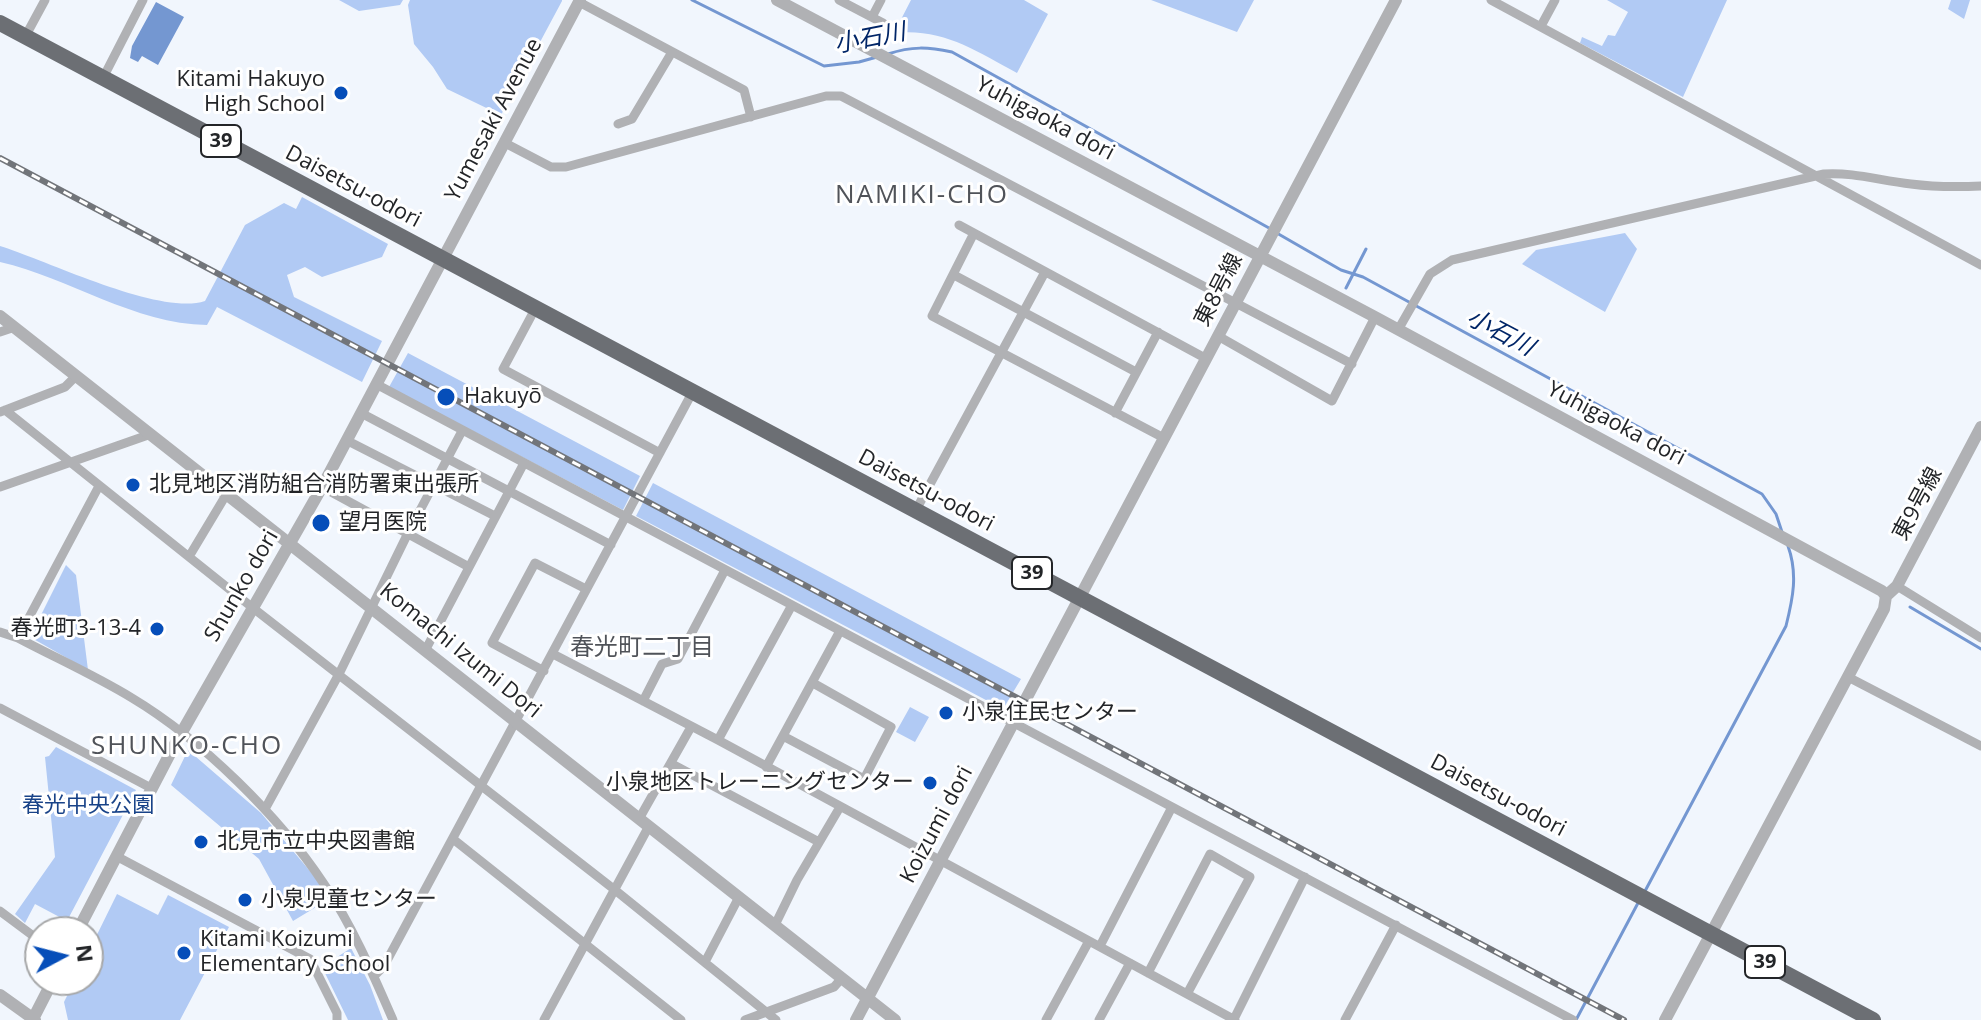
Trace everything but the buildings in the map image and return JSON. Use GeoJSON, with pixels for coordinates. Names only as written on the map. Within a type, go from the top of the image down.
{"type":"FeatureCollection","features":[{"type":"Feature","properties":{"kind":"highway","name":"Daisetsu-odori"},"geometry":{"type":"LineString","coordinates":[[0,23],[1873,1020]]}},
{"type":"Feature","properties":{"kind":"street"},"geometry":{"type":"LineString","coordinates":[[25,37],[45,0]]}},
{"type":"Feature","properties":{"kind":"street"},"geometry":{"type":"LineString","coordinates":[[103,78],[143,0]]}},
{"type":"Feature","properties":{"kind":"street","name":"Yuhigaoka dori"},"geometry":{"type":"LineString","coordinates":[[777,0],[1878,586],[1886,596]]}},
{"type":"Feature","properties":{"kind":"street"},"geometry":{"type":"LineString","coordinates":[[839,0],[883,23]]}},
{"type":"Feature","properties":{"kind":"street"},"geometry":{"type":"LineString","coordinates":[[872,17],[881,0]]}},
{"type":"Feature","properties":{"kind":"street","name":"東8号線"},"geometry":{"type":"LineString","coordinates":[[1079,598],[1396,0]]}},
{"type":"Feature","properties":{"kind":"street"},"geometry":{"type":"LineString","coordinates":[[1491,0],[1981,265]]}},
{"type":"Feature","properties":{"kind":"street"},"geometry":{"type":"LineString","coordinates":[[1541,26],[1555,0]]}},
{"type":"Feature","properties":{"kind":"street"},"geometry":{"type":"LineString","coordinates":[[580,1],[744,90],[751,117]]}},
{"type":"Feature","properties":{"kind":"street","name":"Yumesaki Avenue"},"geometry":{"type":"LineString","coordinates":[[442,259],[580,1]]}},
{"type":"Feature","properties":{"kind":"street"},"geometry":{"type":"LineString","coordinates":[[618,124],[632,119],[672,52]]}},
{"type":"Feature","properties":{"kind":"street"},"geometry":{"type":"LineString","coordinates":[[505,143],[551,167],[566,167],[826,96],[841,96],[1352,364]]}},
{"type":"Feature","properties":{"kind":"street"},"geometry":{"type":"LineString","coordinates":[[1398,330],[1430,274],[1452,260],[1815,176],[1845,172],[1910,184],[1981,186]]}},
{"type":"Feature","properties":{"kind":"street"},"geometry":{"type":"LineString","coordinates":[[959,225],[1205,358]]}},
{"type":"Feature","properties":{"kind":"street"},"geometry":{"type":"LineString","coordinates":[[974,233],[932,316],[1162,437]]}},
{"type":"Feature","properties":{"kind":"street","name":"Shunko dori"},"geometry":{"type":"LineString","coordinates":[[85,916],[181,732],[322,487],[442,259]]}},
{"type":"Feature","properties":{"kind":"street"},"geometry":{"type":"LineString","coordinates":[[916,510],[1045,272]]}},
{"type":"Feature","properties":{"kind":"street"},"geometry":{"type":"LineString","coordinates":[[954,275],[1136,372]]}},
{"type":"Feature","properties":{"kind":"street"},"geometry":{"type":"LineString","coordinates":[[535,309],[503,369],[660,453]]}},
{"type":"Feature","properties":{"kind":"street","name":"Komachi Izumi Dori"},"geometry":{"type":"LineString","coordinates":[[0,316],[895,1020]]}},
{"type":"Feature","properties":{"kind":"street"},"geometry":{"type":"LineString","coordinates":[[1218,336],[1332,401],[1375,317]]}},
{"type":"Feature","properties":{"kind":"street"},"geometry":{"type":"LineString","coordinates":[[0,332],[15,327]]}},
{"type":"Feature","properties":{"kind":"street"},"geometry":{"type":"LineString","coordinates":[[1115,413],[1158,332]]}},
{"type":"Feature","properties":{"kind":"street"},"geometry":{"type":"LineString","coordinates":[[3,411],[65,387],[76,376]]}},
{"type":"Feature","properties":{"kind":"street"},"geometry":{"type":"LineString","coordinates":[[376,384],[1573,1020]]}},
{"type":"Feature","properties":{"kind":"street"},"geometry":{"type":"LineString","coordinates":[[374,976],[384,966],[692,393]]}},
{"type":"Feature","properties":{"kind":"street"},"geometry":{"type":"LineString","coordinates":[[3,411],[190,555],[776,1020]]}},
{"type":"Feature","properties":{"kind":"street"},"geometry":{"type":"LineString","coordinates":[[361,413],[611,545]]}},
{"type":"Feature","properties":{"kind":"street","name":"東9号線"},"geometry":{"type":"LineString","coordinates":[[1886,596],[1897,586],[1981,427]]}},
{"type":"Feature","properties":{"kind":"street"},"geometry":{"type":"LineString","coordinates":[[265,809],[339,674],[462,431]]}},
{"type":"Feature","properties":{"kind":"street"},"geometry":{"type":"LineString","coordinates":[[0,487],[151,434]]}},
{"type":"Feature","properties":{"kind":"street"},"geometry":{"type":"LineString","coordinates":[[346,440],[495,516]]}},
{"type":"Feature","properties":{"kind":"street"},"geometry":{"type":"LineString","coordinates":[[426,649],[524,463]]}},
{"type":"Feature","properties":{"kind":"street"},"geometry":{"type":"LineString","coordinates":[[18,638],[99,486]]}},
{"type":"Feature","properties":{"kind":"street"},"geometry":{"type":"LineString","coordinates":[[322,487],[469,567]]}},
{"type":"Feature","properties":{"kind":"street"},"geometry":{"type":"LineString","coordinates":[[190,555],[226,495]]}},
{"type":"Feature","properties":{"kind":"street"},"geometry":{"type":"LineString","coordinates":[[544,671],[492,643],[535,563],[586,589]]}},
{"type":"Feature","properties":{"kind":"street"},"geometry":{"type":"LineString","coordinates":[[643,701],[662,664],[678,659],[725,570]]}},
{"type":"Feature","properties":{"kind":"street"},"geometry":{"type":"LineString","coordinates":[[1897,586],[1981,638]]}},
{"type":"Feature","properties":{"kind":"street"},"geometry":{"type":"LineString","coordinates":[[1665,1020],[1884,609],[1886,596]]}},
{"type":"Feature","properties":{"kind":"street","name":"Koizumi dori"},"geometry":{"type":"LineString","coordinates":[[856,1020],[1079,598]]}},
{"type":"Feature","properties":{"kind":"street"},"geometry":{"type":"LineString","coordinates":[[718,740],[792,605]]}},
{"type":"Feature","properties":{"kind":"street"},"geometry":{"type":"LineString","coordinates":[[766,767],[840,631]]}},
{"type":"Feature","properties":{"kind":"street"},"geometry":{"type":"LineString","coordinates":[[0,632],[18,638],[133,698],[181,732],[265,809],[324,884],[374,976],[393,1020]]}},
{"type":"Feature","properties":{"kind":"street"},"geometry":{"type":"LineString","coordinates":[[553,654],[1234,1020],[1305,877]]}},
{"type":"Feature","properties":{"kind":"street"},"geometry":{"type":"LineString","coordinates":[[1848,677],[1981,746]]}},
{"type":"Feature","properties":{"kind":"street"},"geometry":{"type":"LineString","coordinates":[[783,736],[864,779],[891,727],[813,683]]}},
{"type":"Feature","properties":{"kind":"street"},"geometry":{"type":"LineString","coordinates":[[0,708],[151,788]]}},
{"type":"Feature","properties":{"kind":"street"},"geometry":{"type":"LineString","coordinates":[[544,1020],[615,890],[644,822],[691,727]]}},
{"type":"Feature","properties":{"kind":"street"},"geometry":{"type":"LineString","coordinates":[[672,764],[819,842]]}},
{"type":"Feature","properties":{"kind":"street"},"geometry":{"type":"LineString","coordinates":[[775,925],[840,807]]}},
{"type":"Feature","properties":{"kind":"street"},"geometry":{"type":"LineString","coordinates":[[1100,946],[1172,807]]}},
{"type":"Feature","properties":{"kind":"street"},"geometry":{"type":"LineString","coordinates":[[453,839],[681,1020]]}},
{"type":"Feature","properties":{"kind":"street"},"geometry":{"type":"LineString","coordinates":[[1148,973],[1210,854],[1250,877],[1187,994]]}},
{"type":"Feature","properties":{"kind":"street"},"geometry":{"type":"LineString","coordinates":[[116,856],[310,959],[337,1013],[337,1020]]}},
{"type":"Feature","properties":{"kind":"street"},"geometry":{"type":"LineString","coordinates":[[705,962],[739,897]]}},
{"type":"Feature","properties":{"kind":"street"},"geometry":{"type":"LineString","coordinates":[[0,911],[24,929]]}},
{"type":"Feature","properties":{"kind":"street"},"geometry":{"type":"LineString","coordinates":[[1345,1020],[1396,925]]}},
{"type":"Feature","properties":{"kind":"street"},"geometry":{"type":"LineString","coordinates":[[1046,1020],[1089,941]]}},
{"type":"Feature","properties":{"kind":"street"},"geometry":{"type":"LineString","coordinates":[[1099,1020],[1130,963]]}},
{"type":"Feature","properties":{"kind":"street"},"geometry":{"type":"LineString","coordinates":[[745,1020],[834,987],[842,978]]}},
{"type":"Feature","properties":{"kind":"street"},"geometry":{"type":"LineString","coordinates":[[0,995],[34,1020],[45,996]]}},
{"type":"Feature","properties":{"kind":"green space"},"geometry":{"type":"Polygon","coordinates":[[[339,0],[403,0],[400,5],[359,11],[339,0]]]}},
{"type":"Feature","properties":{"kind":"green space"},"geometry":{"type":"Polygon","coordinates":[[[410,0],[562,1],[501,115],[447,89],[414,44],[408,5],[410,0]]]}},
{"type":"Feature","properties":{"kind":"green space"},"geometry":{"type":"Polygon","coordinates":[[[911,0],[1024,0],[1048,14],[1017,73],[943,37],[912,32],[894,33],[911,0]]]}},
{"type":"Feature","properties":{"kind":"green space"},"geometry":{"type":"Polygon","coordinates":[[[1151,0],[1254,0],[1237,32],[1151,0]]]}},
{"type":"Feature","properties":{"kind":"green space"},"geometry":{"type":"Polygon","coordinates":[[[1607,0],[1727,0],[1683,97],[1580,43],[1582,37],[1602,46],[1608,35],[1615,36],[1628,12],[1607,0]]]}},
{"type":"Feature","properties":{"kind":"green space"},"geometry":{"type":"Polygon","coordinates":[[[1951,0],[1970,0],[1964,19],[1948,9],[1951,0]]]}},
{"type":"Feature","properties":{"kind":"green space"},"geometry":{"type":"Polygon","coordinates":[[[302,197],[388,244],[382,257],[322,277],[305,267],[287,275],[294,297],[382,341],[362,382],[217,307],[207,325],[180,323],[128,309],[52,278],[0,262],[0,246],[133,294],[185,304],[205,301],[245,225],[284,203],[296,209],[302,197]]]}},
{"type":"Feature","properties":{"kind":"green space"},"geometry":{"type":"Polygon","coordinates":[[[1625,233],[1637,249],[1605,312],[1522,264],[1536,250],[1625,233]]]}},
{"type":"Feature","properties":{"kind":"green space"},"geometry":{"type":"Polygon","coordinates":[[[408,353],[640,476],[623,510],[389,387],[408,353]]]}},
{"type":"Feature","properties":{"kind":"green space"},"geometry":{"type":"Polygon","coordinates":[[[653,483],[1021,679],[1003,709],[636,516],[653,483]]]}},
{"type":"Feature","properties":{"kind":"green space"},"geometry":{"type":"Polygon","coordinates":[[[66,565],[76,575],[88,670],[30,637],[66,565]]]}},
{"type":"Feature","properties":{"kind":"green space"},"geometry":{"type":"Polygon","coordinates":[[[910,707],[929,717],[915,742],[896,732],[910,707]]]}},
{"type":"Feature","properties":{"kind":"green space","name":"春光中央公園"},"geometry":{"type":"Polygon","coordinates":[[[56,747],[136,790],[70,916],[58,916],[35,904],[29,916],[24,916],[24,922],[15,914],[55,857],[45,757],[56,747]]]}},
{"type":"Feature","properties":{"kind":"green space"},"geometry":{"type":"Polygon","coordinates":[[[188,750],[261,813],[320,883],[326,901],[293,921],[259,859],[171,785],[188,750]]]}},
{"type":"Feature","properties":{"kind":"green space"},"geometry":{"type":"Polygon","coordinates":[[[117,894],[158,915],[168,895],[229,927],[180,1020],[68,1020],[64,1002],[67,996],[104,996],[104,920],[117,894]]]}},
{"type":"Feature","properties":{"kind":"green space"},"geometry":{"type":"Polygon","coordinates":[[[351,948],[383,1020],[348,1020],[322,967],[351,948]]]}},
{"type":"Feature","properties":{"kind":"shaded area"},"geometry":{"type":"Polygon","coordinates":[[[156,2],[184,17],[158,65],[142,56],[138,62],[130,58],[132,46],[156,2]]]}},
{"type":"Feature","properties":{"kind":"waterway","name":"小石川"},"geometry":{"type":"LineString","coordinates":[[692,0],[824,66],[877,57]]}},
{"type":"Feature","properties":{"kind":"waterway","name":"小石川"},"geometry":{"type":"LineString","coordinates":[[888,54],[920,48],[952,52],[1269,228]]}},
{"type":"Feature","properties":{"kind":"waterway","name":"小石川"},"geometry":{"type":"LineString","coordinates":[[1275,232],[1762,494],[1776,514],[1782,532]]}},
{"type":"Feature","properties":{"kind":"waterway"},"geometry":{"type":"LineString","coordinates":[[1346,288],[1366,249]]}},
{"type":"Feature","properties":{"kind":"waterway","name":"小石川"},"geometry":{"type":"LineString","coordinates":[[1644,893],[1786,626],[1793,586],[1793,566],[1788,546]]}},
{"type":"Feature","properties":{"kind":"waterway"},"geometry":{"type":"LineString","coordinates":[[1910,607],[1981,649]]}},
{"type":"Feature","properties":{"kind":"waterway","name":"小石川"},"geometry":{"type":"LineString","coordinates":[[1576,1020],[1638,903]]}},
{"type":"Feature","properties":{"kind":"railway"},"geometry":{"type":"LineString","coordinates":[[0,158],[1624,1020]]}},
{"type":"Feature","properties":{"kind":"place","name":"Kitami Hakuyo High School"},"geometry":{"type":"Point","coordinates":[341,93]}},
{"type":"Feature","properties":{"kind":"place","name":"Hakuyō"},"geometry":{"type":"Point","coordinates":[446,397]}},
{"type":"Feature","properties":{"kind":"place","name":"北見地区消防組合消防署東出張所"},"geometry":{"type":"Point","coordinates":[133,485]}},
{"type":"Feature","properties":{"kind":"place","name":"望月医院"},"geometry":{"type":"Point","coordinates":[321,523]}},
{"type":"Feature","properties":{"kind":"place","name":"春光町3-13-4"},"geometry":{"type":"Point","coordinates":[157,629]}},
{"type":"Feature","properties":{"kind":"place","name":"小泉住民センター"},"geometry":{"type":"Point","coordinates":[946,713]}},
{"type":"Feature","properties":{"kind":"place","name":"小泉地区トレーニングセンター"},"geometry":{"type":"Point","coordinates":[930,783]}},
{"type":"Feature","properties":{"kind":"place","name":"北見市立中央図書館"},"geometry":{"type":"Point","coordinates":[201,842]}},
{"type":"Feature","properties":{"kind":"place","name":"小泉児童センター"},"geometry":{"type":"Point","coordinates":[245,900]}},
{"type":"Feature","properties":{"kind":"place","name":"Kitami Koizumi Elementary School"},"geometry":{"type":"Point","coordinates":[184,953]}},
{"type":"Feature","properties":{"kind":"district","name":"NAMIKI-CHO"},"geometry":{"type":"Point","coordinates":[922,196]}},
{"type":"Feature","properties":{"kind":"district","name":"春光町二丁目"},"geometry":{"type":"Point","coordinates":[642,648]}},
{"type":"Feature","properties":{"kind":"district","name":"SHUNKO-CHO"},"geometry":{"type":"Point","coordinates":[187,747]}}]}
